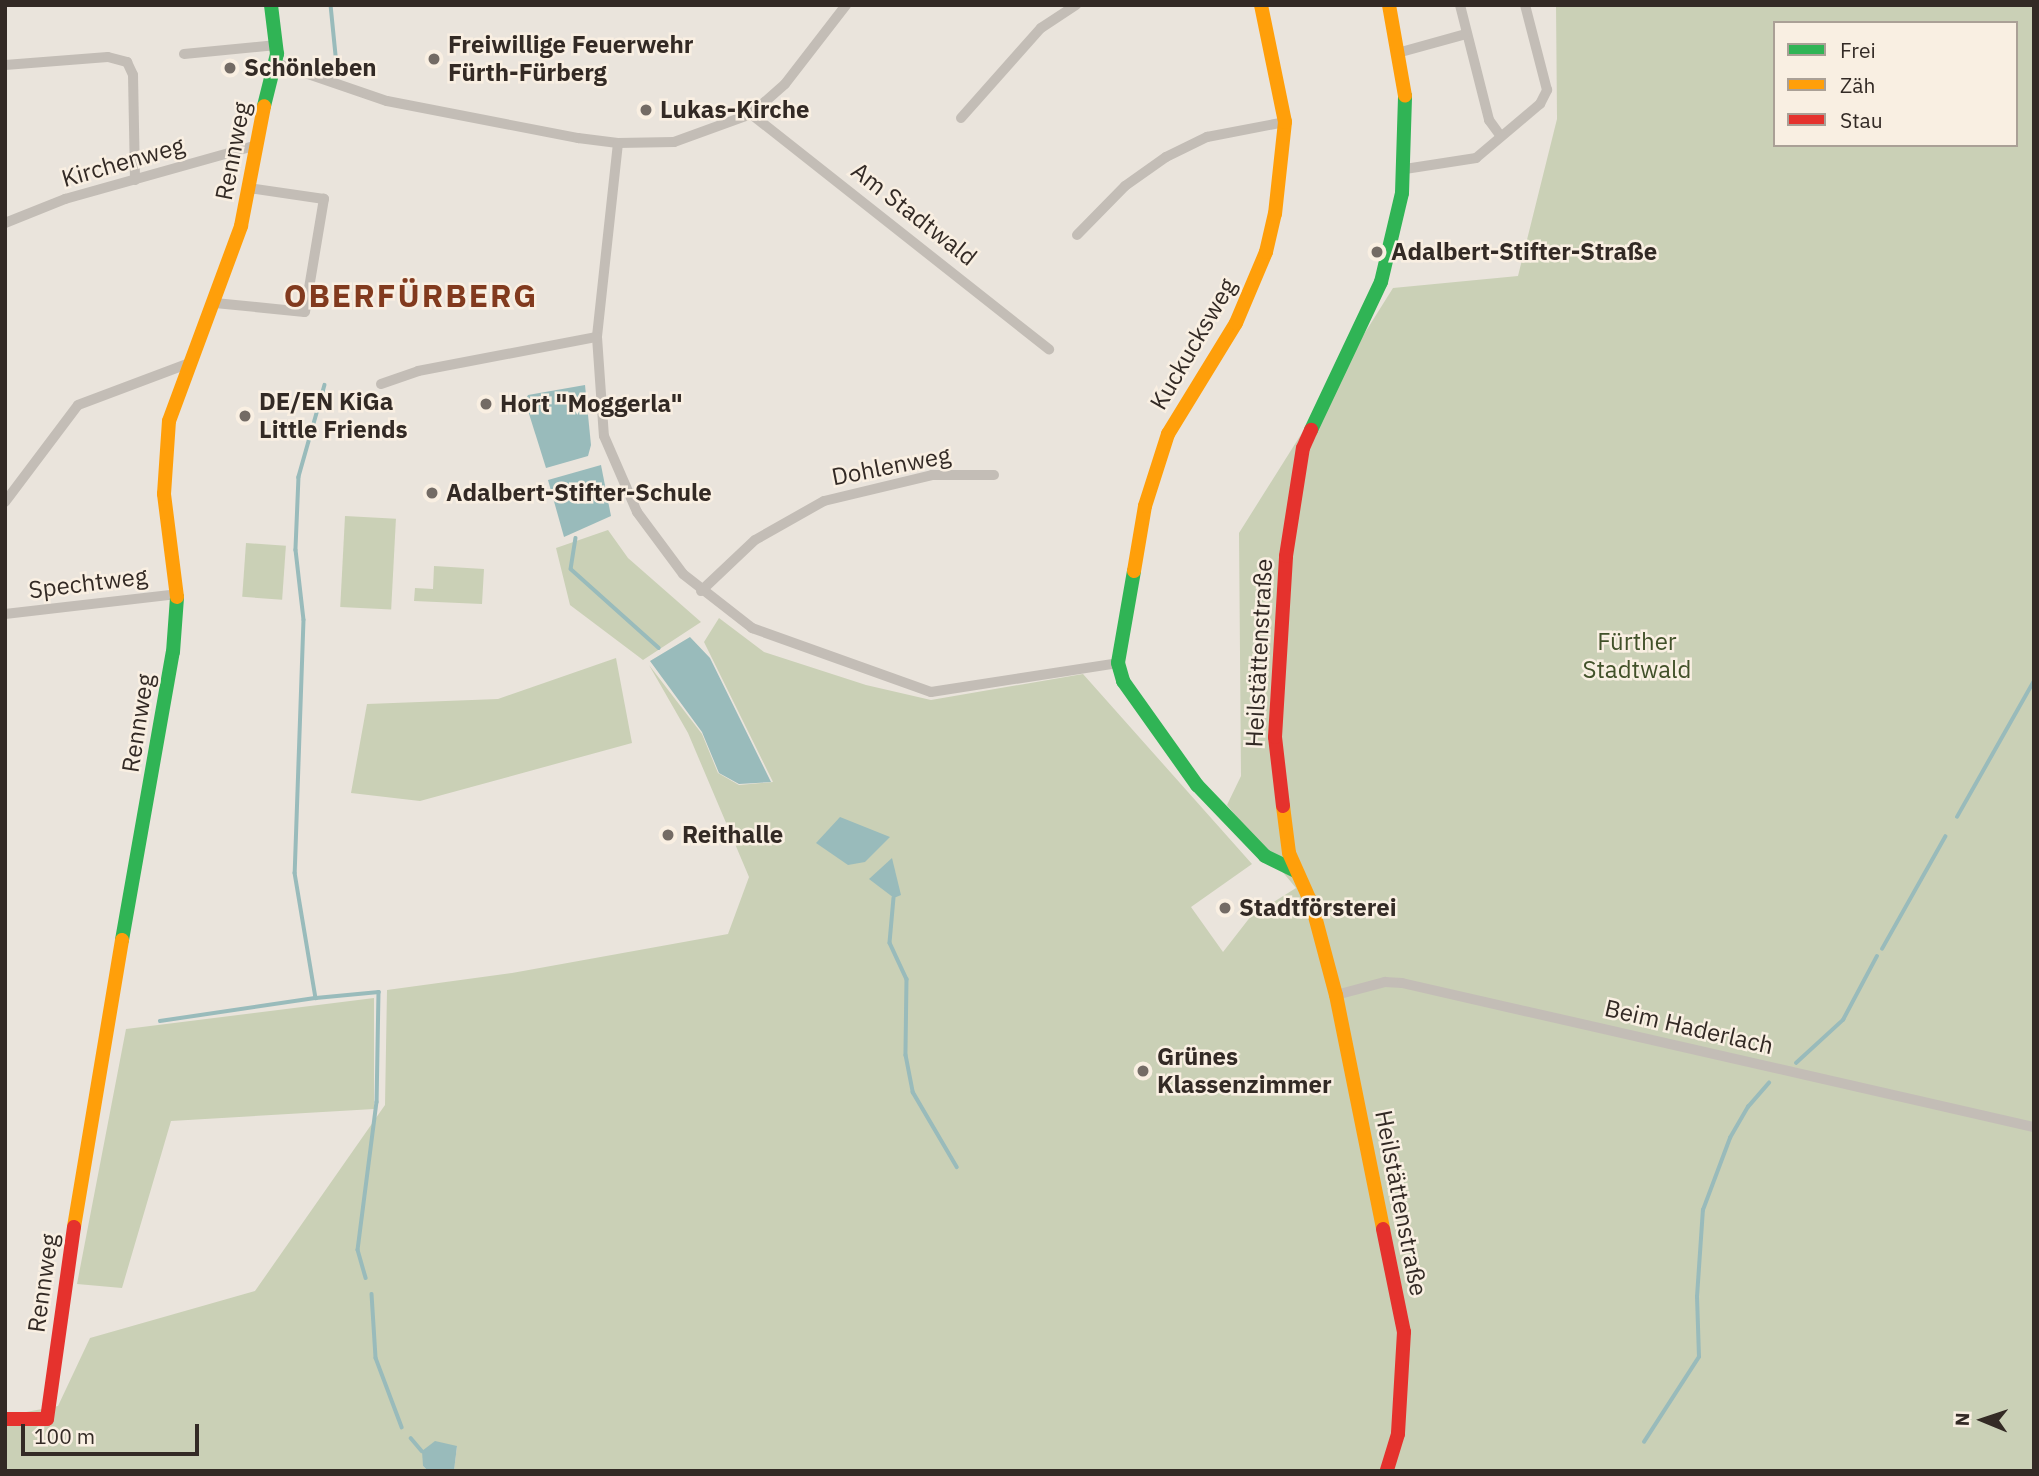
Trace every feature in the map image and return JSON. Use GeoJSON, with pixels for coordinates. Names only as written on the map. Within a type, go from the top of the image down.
{"type":"FeatureCollection","features":[{"type":"Feature","properties":{"kind":"street","name":"Rennweg"},"geometry":{"type":"LineString","coordinates":[[5,1419],[47,1419],[83,1165],[173,652],[177,594],[164,454],[169,421],[215,303],[249,188],[254,146],[276,63],[277,45],[271,5]]}},
{"type":"Feature","properties":{"kind":"street"},"geometry":{"type":"LineString","coordinates":[[276,63],[387,101],[618,143],[674,142],[751,114],[785,84],[846,5]]}},
{"type":"Feature","properties":{"kind":"street"},"geometry":{"type":"LineString","coordinates":[[961,118],[1041,28],[1076,5]]}},
{"type":"Feature","properties":{"kind":"street","name":"Kuckucksweg"},"geometry":{"type":"LineString","coordinates":[[1118,663],[1156,467],[1168,434],[1236,323],[1266,253],[1275,214],[1285,122],[1279,76],[1261,5]]}},
{"type":"Feature","properties":{"kind":"street","name":"Heilstättenstraße"},"geometry":{"type":"LineString","coordinates":[[1387,1471],[1398,1434],[1404,1332],[1336,995],[1312,905],[1296,871],[1282,816],[1275,737],[1286,556],[1304,448],[1381,282],[1405,169],[1407,113],[1401,51],[1389,5]]}},
{"type":"Feature","properties":{"kind":"street"},"geometry":{"type":"LineString","coordinates":[[1460,5],[1489,120],[1500,135]]}},
{"type":"Feature","properties":{"kind":"street"},"geometry":{"type":"LineString","coordinates":[[1405,169],[1476,158],[1500,135],[1540,104],[1547,90],[1525,5]]}},
{"type":"Feature","properties":{"kind":"street"},"geometry":{"type":"LineString","coordinates":[[1401,51],[1466,34]]}},
{"type":"Feature","properties":{"kind":"street"},"geometry":{"type":"LineString","coordinates":[[184,54],[277,45]]}},
{"type":"Feature","properties":{"kind":"street"},"geometry":{"type":"LineString","coordinates":[[5,65],[108,57],[127,62],[133,75],[135,180]]}},
{"type":"Feature","properties":{"kind":"street","name":"Am Stadtwald"},"geometry":{"type":"LineString","coordinates":[[751,114],[1049,349]]}},
{"type":"Feature","properties":{"kind":"street"},"geometry":{"type":"LineString","coordinates":[[1077,235],[1125,186],[1166,157],[1207,137],[1285,122]]}},
{"type":"Feature","properties":{"kind":"street"},"geometry":{"type":"LineString","coordinates":[[618,143],[597,337],[602,422],[613,463],[658,544],[701,591],[752,628],[931,692],[1118,663],[1123,681],[1197,785],[1265,856],[1296,871]]}},
{"type":"Feature","properties":{"kind":"street","name":"Kirchenweg"},"geometry":{"type":"LineString","coordinates":[[5,223],[65,199],[254,146]]}},
{"type":"Feature","properties":{"kind":"street"},"geometry":{"type":"LineString","coordinates":[[215,303],[304,312],[324,199],[249,188]]}},
{"type":"Feature","properties":{"kind":"street"},"geometry":{"type":"LineString","coordinates":[[381,384],[418,371],[597,337]]}},
{"type":"Feature","properties":{"kind":"street"},"geometry":{"type":"LineString","coordinates":[[5,502],[78,405],[190,363]]}},
{"type":"Feature","properties":{"kind":"street","name":"Dohlenweg"},"geometry":{"type":"LineString","coordinates":[[701,591],[755,540],[824,501],[932,475],[994,475]]}},
{"type":"Feature","properties":{"kind":"street","name":"Spechtweg"},"geometry":{"type":"LineString","coordinates":[[5,614],[177,594]]}},
{"type":"Feature","properties":{"kind":"street","name":"Beim Haderlach"},"geometry":{"type":"LineString","coordinates":[[1336,995],[1385,982],[1402,983],[2034,1126]]}},
{"type":"Feature","properties":{"kind":"green space","name":"Fürther Stadtwald"},"geometry":{"type":"Polygon","coordinates":[[[1556,5],[2034,5],[2034,1471],[454,1471],[457,1446],[423,1466],[428,1471],[5,1471],[5,1416],[58,1406],[90,1338],[255,1291],[385,1105],[387,990],[512,973],[728,934],[749,877],[688,733],[649,665],[702,734],[718,773],[739,785],[773,782],[704,642],[719,618],[764,652],[866,685],[931,700],[1083,674],[1252,864],[1191,907],[1223,952],[1251,916],[1296,888],[1227,805],[1241,776],[1239,533],[1393,288],[1518,276],[1557,119],[1556,5]]]}},
{"type":"Feature","properties":{"kind":"green space"},"geometry":{"type":"Polygon","coordinates":[[[345,516],[396,519],[391,610],[340,607],[345,516]]]}},
{"type":"Feature","properties":{"kind":"green space"},"geometry":{"type":"Polygon","coordinates":[[[608,530],[628,558],[701,622],[643,660],[570,605],[556,548],[608,530]]]}},
{"type":"Feature","properties":{"kind":"green space"},"geometry":{"type":"Polygon","coordinates":[[[246,543],[286,546],[282,600],[242,597],[246,543]]]}},
{"type":"Feature","properties":{"kind":"green space"},"geometry":{"type":"Polygon","coordinates":[[[434,566],[484,569],[482,604],[414,601],[415,588],[433,589],[434,566]]]}},
{"type":"Feature","properties":{"kind":"green space"},"geometry":{"type":"Polygon","coordinates":[[[616,658],[632,743],[420,801],[351,793],[367,704],[498,699],[616,658]]]}},
{"type":"Feature","properties":{"kind":"green space"},"geometry":{"type":"Polygon","coordinates":[[[374,998],[374,1109],[171,1121],[122,1288],[77,1284],[126,1029],[374,998]]]}},
{"type":"Feature","properties":{"kind":"water"},"geometry":{"type":"Polygon","coordinates":[[[585,385],[591,445],[588,456],[546,468],[525,401],[528,395],[585,385]]]}},
{"type":"Feature","properties":{"kind":"water"},"geometry":{"type":"Polygon","coordinates":[[[601,465],[611,516],[564,537],[548,480],[601,465]]]}},
{"type":"Feature","properties":{"kind":"water"},"geometry":{"type":"Polygon","coordinates":[[[690,637],[710,658],[771,782],[739,784],[719,773],[702,732],[650,661],[690,637]]]}},
{"type":"Feature","properties":{"kind":"water"},"geometry":{"type":"Polygon","coordinates":[[[840,817],[890,837],[865,862],[848,865],[816,843],[840,817]]]}},
{"type":"Feature","properties":{"kind":"water"},"geometry":{"type":"Polygon","coordinates":[[[892,858],[901,895],[894,898],[869,879],[892,858]]]}},
{"type":"Feature","properties":{"kind":"water"},"geometry":{"type":"Polygon","coordinates":[[[435,1441],[457,1446],[454,1471],[428,1471],[423,1466],[422,1451],[435,1441]]]}},
{"type":"Feature","properties":{"kind":"waterway"},"geometry":{"type":"LineString","coordinates":[[331,5],[337,65]]}},
{"type":"Feature","properties":{"kind":"waterway"},"geometry":{"type":"LineString","coordinates":[[325,385],[299,477],[296,550],[304,620],[295,873],[316,998],[379,992],[377,1102],[358,1250],[366,1278]]}},
{"type":"Feature","properties":{"kind":"waterway"},"geometry":{"type":"LineString","coordinates":[[576,538],[571,569],[659,648]]}},
{"type":"Feature","properties":{"kind":"waterway"},"geometry":{"type":"LineString","coordinates":[[1957,817],[2034,681]]}},
{"type":"Feature","properties":{"kind":"waterway"},"geometry":{"type":"LineString","coordinates":[[1882,949],[1945,837]]}},
{"type":"Feature","properties":{"kind":"waterway"},"geometry":{"type":"LineString","coordinates":[[894,898],[890,943],[907,979],[906,1055],[913,1092],[957,1167]]}},
{"type":"Feature","properties":{"kind":"waterway"},"geometry":{"type":"LineString","coordinates":[[1796,1063],[1843,1020],[1877,956]]}},
{"type":"Feature","properties":{"kind":"waterway"},"geometry":{"type":"LineString","coordinates":[[160,1021],[316,998]]}},
{"type":"Feature","properties":{"kind":"waterway"},"geometry":{"type":"LineString","coordinates":[[1644,1442],[1699,1357],[1697,1297],[1703,1210],[1730,1138],[1748,1107],[1769,1083]]}},
{"type":"Feature","properties":{"kind":"waterway"},"geometry":{"type":"LineString","coordinates":[[372,1294],[376,1358],[402,1427]]}},
{"type":"Feature","properties":{"kind":"waterway"},"geometry":{"type":"LineString","coordinates":[[411,1438],[422,1451]]}},
{"type":"Feature","properties":{"kind":"traffic: fast"},"geometry":{"type":"LineString","coordinates":[[264,106],[277,54],[271,5]]}},
{"type":"Feature","properties":{"kind":"traffic: fast"},"geometry":{"type":"LineString","coordinates":[[1311,430],[1381,282],[1402,193],[1405,96]]}},
{"type":"Feature","properties":{"kind":"traffic: fast"},"geometry":{"type":"LineString","coordinates":[[1134,571],[1118,663],[1123,681],[1197,785],[1265,856],[1296,871]]}},
{"type":"Feature","properties":{"kind":"traffic: fast"},"geometry":{"type":"LineString","coordinates":[[122,940],[173,652],[177,597]]}},
{"type":"Feature","properties":{"kind":"traffic: slow"},"geometry":{"type":"LineString","coordinates":[[1134,571],[1145,506],[1168,434],[1236,323],[1266,252],[1275,214],[1285,122],[1261,5]]}},
{"type":"Feature","properties":{"kind":"traffic: slow"},"geometry":{"type":"LineString","coordinates":[[1389,5],[1405,96]]}},
{"type":"Feature","properties":{"kind":"traffic: slow"},"geometry":{"type":"LineString","coordinates":[[177,597],[164,494],[169,421],[241,226],[264,106]]}},
{"type":"Feature","properties":{"kind":"traffic: slow"},"geometry":{"type":"LineString","coordinates":[[1283,806],[1289,853],[1312,905],[1336,995],[1383,1229]]}},
{"type":"Feature","properties":{"kind":"traffic: slow"},"geometry":{"type":"LineString","coordinates":[[74,1227],[122,940]]}},
{"type":"Feature","properties":{"kind":"traffic: jam"},"geometry":{"type":"LineString","coordinates":[[1283,806],[1275,737],[1286,556],[1303,448],[1311,430]]}},
{"type":"Feature","properties":{"kind":"traffic: jam"},"geometry":{"type":"LineString","coordinates":[[5,1419],[47,1419],[74,1227]]}},
{"type":"Feature","properties":{"kind":"traffic: jam"},"geometry":{"type":"LineString","coordinates":[[1383,1229],[1404,1332],[1398,1434],[1387,1471]]}},
{"type":"Feature","properties":{"kind":"place","name":"Freiwillige Feuerwehr Fürth-Fürberg"},"geometry":{"type":"Point","coordinates":[434,59]}},
{"type":"Feature","properties":{"kind":"place","name":"Schönleben"},"geometry":{"type":"Point","coordinates":[230,68]}},
{"type":"Feature","properties":{"kind":"place","name":"Lukas-Kirche"},"geometry":{"type":"Point","coordinates":[646,110]}},
{"type":"Feature","properties":{"kind":"place","name":"Adalbert-Stifter-Straße"},"geometry":{"type":"Point","coordinates":[1377,252]}},
{"type":"Feature","properties":{"kind":"place","name":"Hort \"Moggerla\""},"geometry":{"type":"Point","coordinates":[486,404]}},
{"type":"Feature","properties":{"kind":"place","name":"DE/EN KiGa Little Friends"},"geometry":{"type":"Point","coordinates":[245,416]}},
{"type":"Feature","properties":{"kind":"place","name":"Adalbert-Stifter-Schule"},"geometry":{"type":"Point","coordinates":[432,493]}},
{"type":"Feature","properties":{"kind":"place","name":"Reithalle"},"geometry":{"type":"Point","coordinates":[668,835]}},
{"type":"Feature","properties":{"kind":"place","name":"Stadtförsterei"},"geometry":{"type":"Point","coordinates":[1225,908]}},
{"type":"Feature","properties":{"kind":"place","name":"Grünes Klassenzimmer"},"geometry":{"type":"Point","coordinates":[1143,1071]}},
{"type":"Feature","properties":{"kind":"district","name":"OBERFÜRBERG"},"geometry":{"type":"Point","coordinates":[411,295]}}]}
